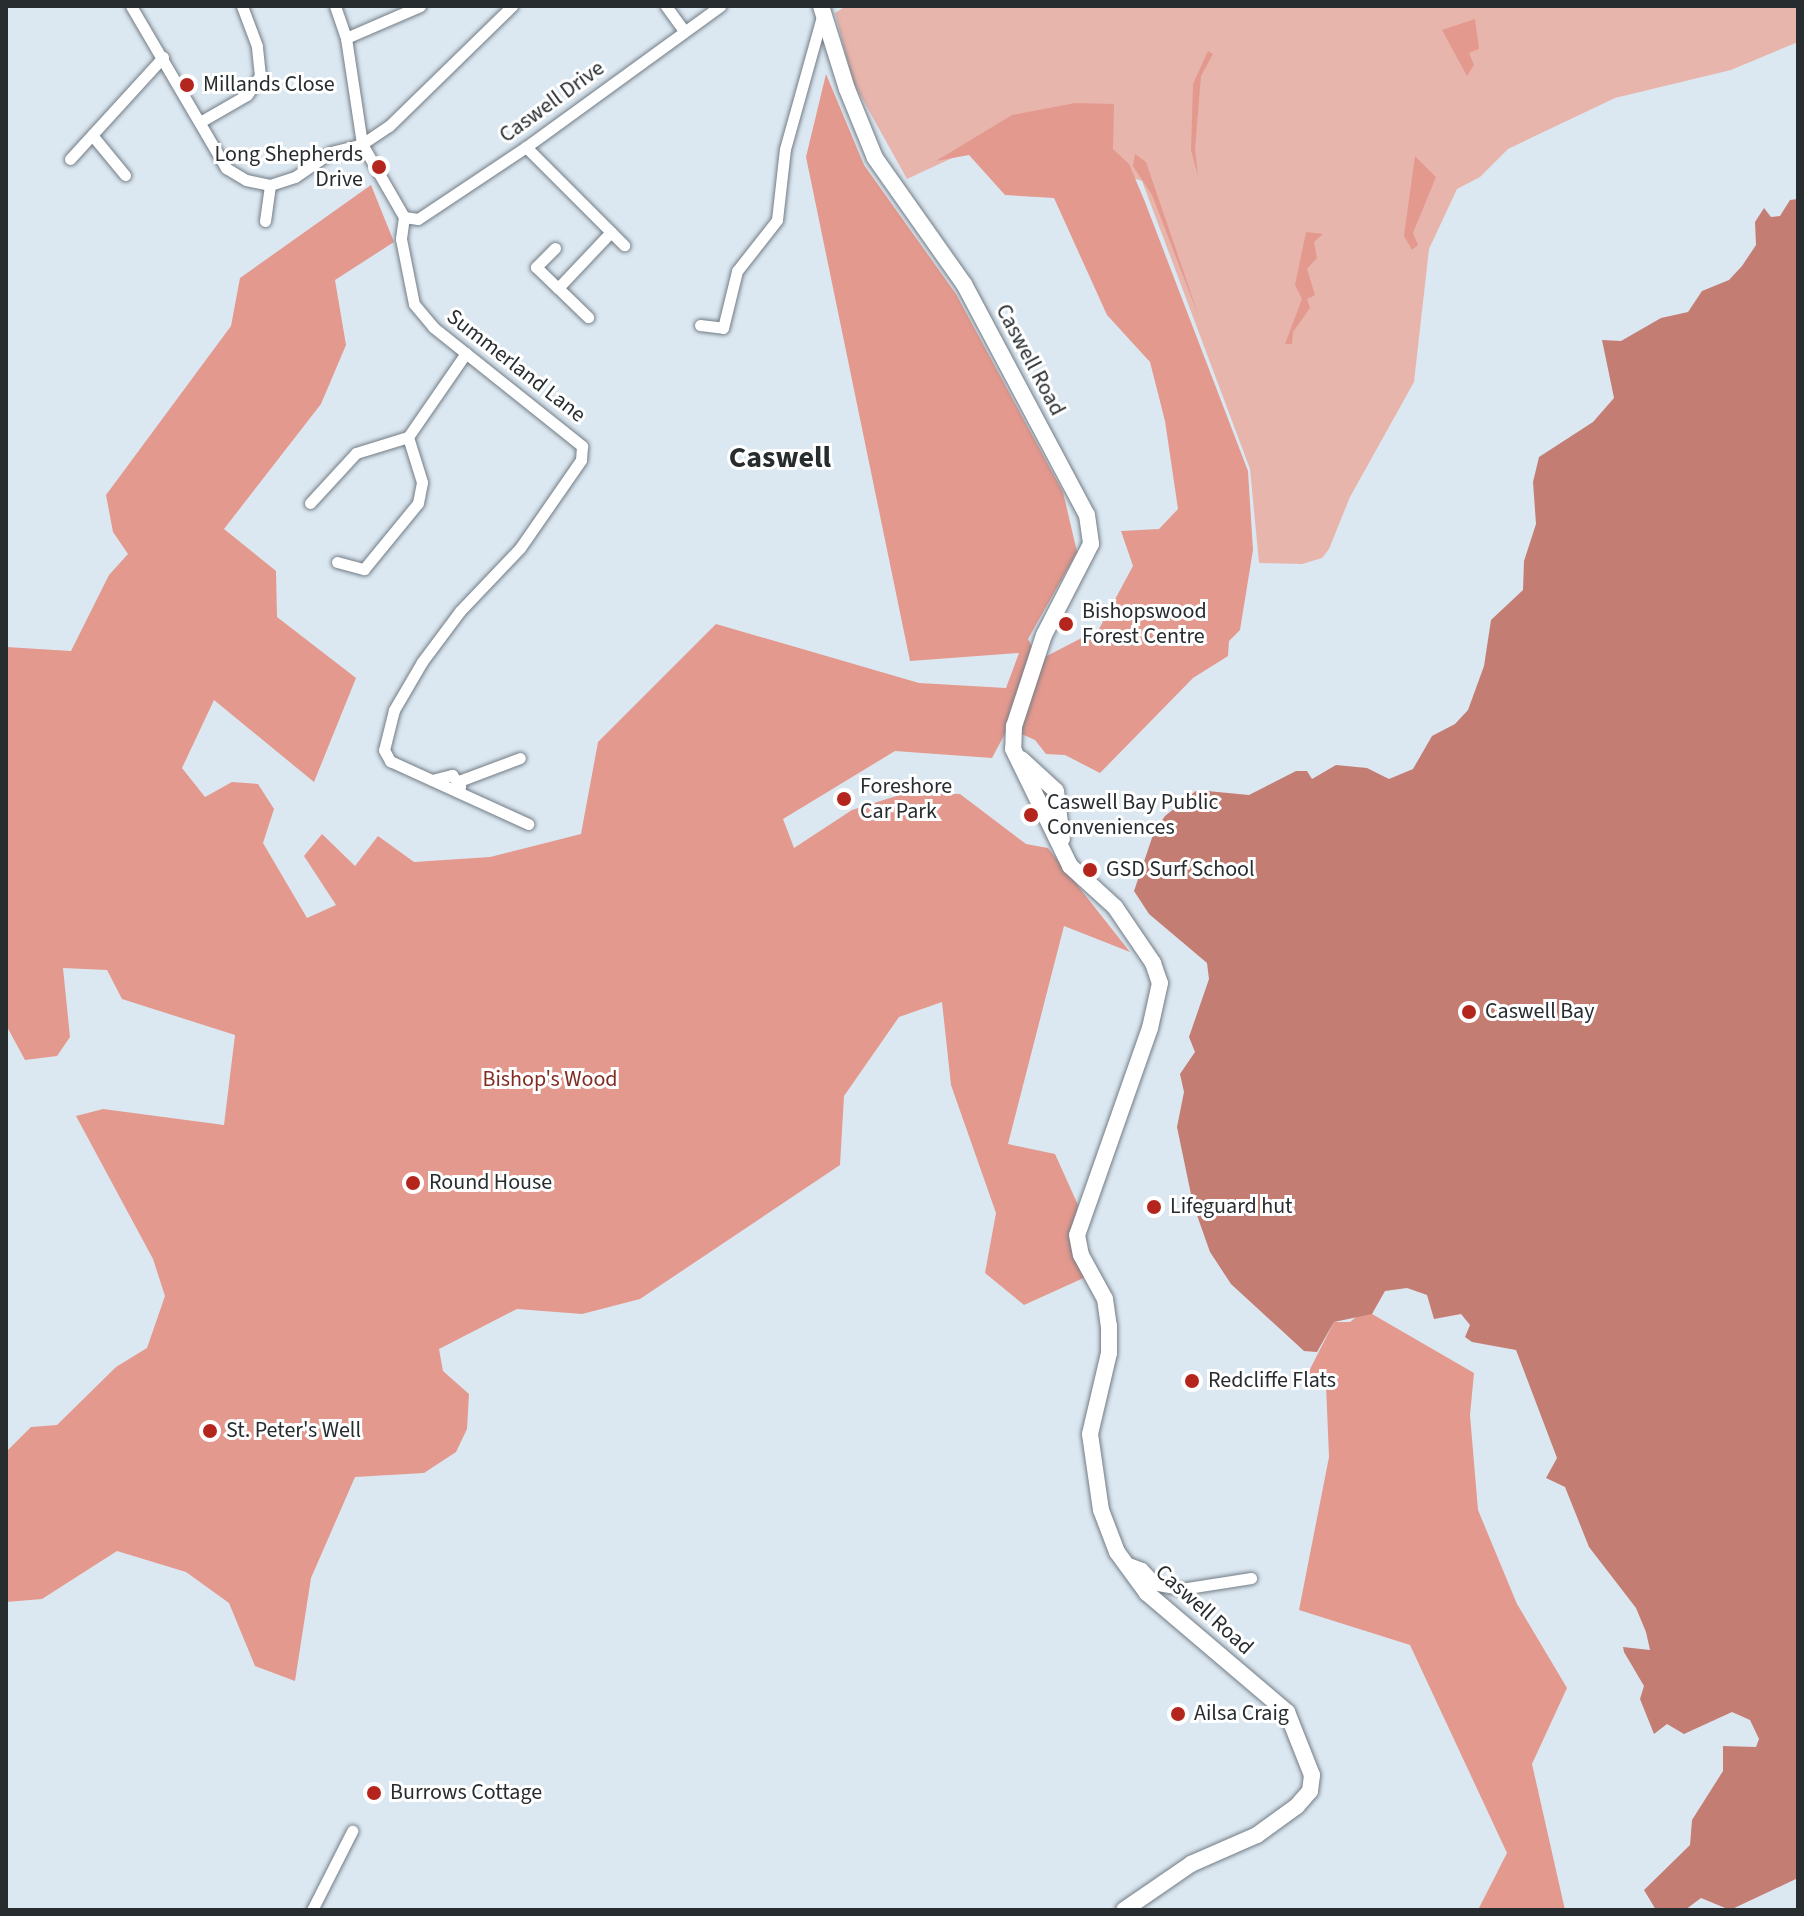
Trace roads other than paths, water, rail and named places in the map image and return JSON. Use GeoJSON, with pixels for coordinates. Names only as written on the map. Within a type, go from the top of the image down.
{"type":"FeatureCollection","features":[{"type":"Feature","properties":{"kind":"street"},"geometry":{"type":"LineString","coordinates":[[131,6],[226,168],[246,180],[270,185],[295,177],[344,146],[362,144],[389,126],[512,6]]}},
{"type":"Feature","properties":{"kind":"street"},"geometry":{"type":"LineString","coordinates":[[200,122],[247,95],[260,76],[257,46],[242,6]]}},
{"type":"Feature","properties":{"kind":"street","name":"Summerland Lane"},"geometry":{"type":"LineString","coordinates":[[335,6],[346,38],[362,144],[404,217],[401,239],[414,304],[466,353],[577,440],[581,460],[520,548],[460,611],[394,710],[384,750],[390,761],[528,824]]}},
{"type":"Feature","properties":{"kind":"street"},"geometry":{"type":"LineString","coordinates":[[346,38],[420,6]]}},
{"type":"Feature","properties":{"kind":"street"},"geometry":{"type":"LineString","coordinates":[[666,6],[683,29]]}},
{"type":"Feature","properties":{"kind":"street","name":"Caswell Drive"},"geometry":{"type":"LineString","coordinates":[[404,217],[418,219],[526,147],[683,29],[720,6]]}},
{"type":"Feature","properties":{"kind":"street"},"geometry":{"type":"LineString","coordinates":[[700,325],[723,328],[737,271],[777,220],[785,149],[822,9]]}},
{"type":"Feature","properties":{"kind":"street","name":"Caswell Road"},"geometry":{"type":"LineString","coordinates":[[822,9],[847,89],[875,158],[964,284],[1087,515],[1091,544],[1044,635],[1014,726],[1013,749],[1074,871],[1115,907],[1153,963],[1160,983],[1146,1040],[1077,1235],[1108,1312],[1109,1353],[1090,1434],[1101,1510],[1123,1560],[1147,1593],[1287,1712],[1312,1775],[1310,1791],[1270,1826],[1191,1864],[1124,1910]]}},
{"type":"Feature","properties":{"kind":"street"},"geometry":{"type":"LineString","coordinates":[[70,159],[163,57]]}},
{"type":"Feature","properties":{"kind":"street"},"geometry":{"type":"LineString","coordinates":[[92,135],[125,175]]}},
{"type":"Feature","properties":{"kind":"street"},"geometry":{"type":"LineString","coordinates":[[526,147],[624,245]]}},
{"type":"Feature","properties":{"kind":"street"},"geometry":{"type":"LineString","coordinates":[[265,221],[270,185]]}},
{"type":"Feature","properties":{"kind":"street"},"geometry":{"type":"LineString","coordinates":[[558,288],[611,232]]}},
{"type":"Feature","properties":{"kind":"street"},"geometry":{"type":"LineString","coordinates":[[555,248],[532,271],[558,288],[588,317]]}},
{"type":"Feature","properties":{"kind":"street"},"geometry":{"type":"LineString","coordinates":[[310,503],[356,453],[408,437],[466,353]]}},
{"type":"Feature","properties":{"kind":"street"},"geometry":{"type":"LineString","coordinates":[[337,562],[364,569],[418,503],[422,482],[408,437]]}},
{"type":"Feature","properties":{"kind":"street","name":"Summerland Lane"},"geometry":{"type":"LineString","coordinates":[[432,780],[443,774],[459,781],[520,758]]}},
{"type":"Feature","properties":{"kind":"street"},"geometry":{"type":"LineString","coordinates":[[459,781],[461,795]]}},
{"type":"Feature","properties":{"kind":"street"},"geometry":{"type":"LineString","coordinates":[[1123,1560],[1142,1568],[1158,1585],[1181,1589],[1251,1578]]}},
{"type":"Feature","properties":{"kind":"street"},"geometry":{"type":"LineString","coordinates":[[312,1910],[352,1831]]}},
{"type":"Feature","properties":{"kind":"street"},"geometry":{"type":"LineString","coordinates":[[333,1836],[347,1844]]}},
{"type":"Feature","properties":{"kind":"place","name":"Millands Close"},"geometry":{"type":"Point","coordinates":[187,85]}},
{"type":"Feature","properties":{"kind":"place","name":"Long Shepherds Drive"},"geometry":{"type":"Point","coordinates":[379,167]}},
{"type":"Feature","properties":{"kind":"place","name":"Bishopswood Forest Centre"},"geometry":{"type":"Point","coordinates":[1066,624]}},
{"type":"Feature","properties":{"kind":"place","name":"Foreshore Car Park"},"geometry":{"type":"Point","coordinates":[844,799]}},
{"type":"Feature","properties":{"kind":"place","name":"Caswell Bay Public Conveniences"},"geometry":{"type":"Point","coordinates":[1031,815]}},
{"type":"Feature","properties":{"kind":"place","name":"GSD Surf School"},"geometry":{"type":"Point","coordinates":[1090,870]}},
{"type":"Feature","properties":{"kind":"place","name":"Caswell Bay"},"geometry":{"type":"Point","coordinates":[1469,1012]}},
{"type":"Feature","properties":{"kind":"place","name":"Round House"},"geometry":{"type":"Point","coordinates":[413,1183]}},
{"type":"Feature","properties":{"kind":"place","name":"Lifeguard hut"},"geometry":{"type":"Point","coordinates":[1154,1207]}},
{"type":"Feature","properties":{"kind":"place","name":"Redcliffe Flats"},"geometry":{"type":"Point","coordinates":[1192,1381]}},
{"type":"Feature","properties":{"kind":"place","name":"St. Peter's Well"},"geometry":{"type":"Point","coordinates":[210,1431]}},
{"type":"Feature","properties":{"kind":"place","name":"Ailsa Craig"},"geometry":{"type":"Point","coordinates":[1178,1714]}},
{"type":"Feature","properties":{"kind":"place","name":"Burrows Cottage"},"geometry":{"type":"Point","coordinates":[374,1793]}},
{"type":"Feature","properties":{"kind":"district","name":"Caswell"},"geometry":{"type":"Point","coordinates":[780,458]}},
{"type":"Feature","properties":{"kind":"park label","name":"Bishop's Wood"},"geometry":{"type":"Point","coordinates":[550,1080]}}]}
